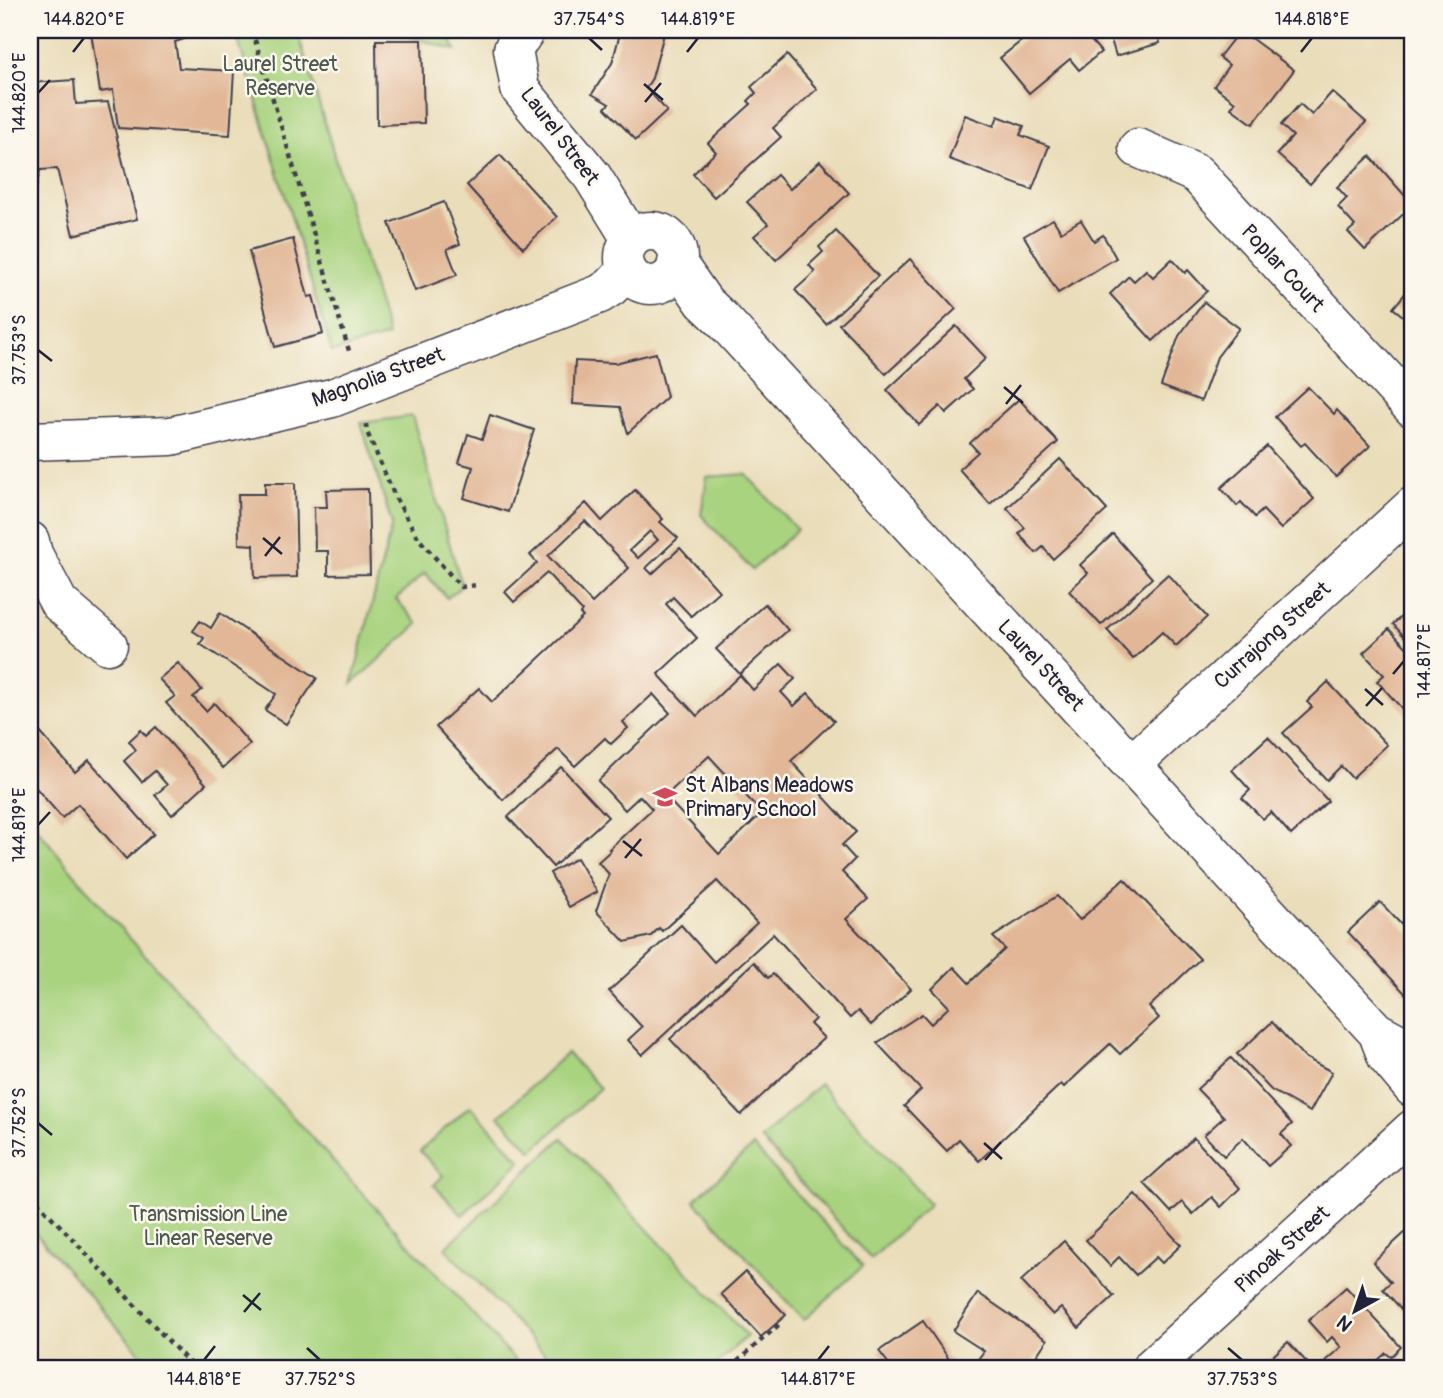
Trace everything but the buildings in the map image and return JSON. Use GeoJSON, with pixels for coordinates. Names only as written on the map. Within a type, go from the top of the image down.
{"type":"FeatureCollection","features":[{"type":"Feature","properties":{"kind":"street","name":"Laurel Street"},"geometry":{"type":"LineString","coordinates":[[526,30],[513,49],[520,89],[592,176],[648,264],[704,302],[722,318],[1376,1031],[1402,1045],[1413,1055]]}},
{"type":"Feature","properties":{"kind":"street","name":"Poplar Court"},"geometry":{"type":"LineString","coordinates":[[1138,148],[1197,174],[1413,408]]}},
{"type":"Feature","properties":{"kind":"street","name":"Magnolia Street"},"geometry":{"type":"LineString","coordinates":[[30,441],[172,436],[332,398],[600,293],[648,264]]}},
{"type":"Feature","properties":{"kind":"street","name":"Currajong Street"},"geometry":{"type":"LineString","coordinates":[[1132,764],[1413,506]]}},
{"type":"Feature","properties":{"kind":"street"},"geometry":{"type":"LineString","coordinates":[[30,541],[33,554],[59,603],[108,645]]}},
{"type":"Feature","properties":{"kind":"street","name":"Laurel Street"},"geometry":{"type":"LineString","coordinates":[[1376,1031],[1387,1057],[1413,1088]]}},
{"type":"Feature","properties":{"kind":"street","name":"Pinoak Street"},"geometry":{"type":"LineString","coordinates":[[1151,1368],[1413,1129]]}},
{"type":"Feature","properties":{"kind":"path"},"geometry":{"type":"LineString","coordinates":[[252,30],[360,386],[367,432],[396,499],[419,540],[461,587],[477,585]]}},
{"type":"Feature","properties":{"kind":"path"},"geometry":{"type":"LineString","coordinates":[[30,1194],[194,1368]]}},
{"type":"Feature","properties":{"kind":"path"},"geometry":{"type":"LineString","coordinates":[[730,1368],[782,1322]]}},
{"type":"Feature","properties":{"kind":"green space","name":"Laurel Street Reserve"},"geometry":{"type":"Polygon","coordinates":[[[235,30],[297,30],[388,336],[332,352],[235,30]]]}},
{"type":"Feature","properties":{"kind":"green space","name":"Laurel Street Reserve"},"geometry":{"type":"Polygon","coordinates":[[[387,30],[445,30],[456,50],[387,30]]]}},
{"type":"Feature","properties":{"kind":"green space"},"geometry":{"type":"Polygon","coordinates":[[[412,416],[462,586],[447,598],[425,573],[396,599],[418,624],[352,684],[392,524],[361,423],[412,416]]]}},
{"type":"Feature","properties":{"kind":"green space"},"geometry":{"type":"Polygon","coordinates":[[[746,474],[797,530],[752,570],[701,515],[707,477],[746,474]]]}},
{"type":"Feature","properties":{"kind":"green space","name":"Transmission Line Linear Reserve"},"geometry":{"type":"Polygon","coordinates":[[[30,820],[104,910],[522,1368],[153,1368],[30,1227],[30,820]]]}},
{"type":"Feature","properties":{"kind":"green space"},"geometry":{"type":"Polygon","coordinates":[[[567,1053],[600,1088],[532,1151],[499,1116],[567,1053]]]}},
{"type":"Feature","properties":{"kind":"green space"},"geometry":{"type":"Polygon","coordinates":[[[820,1084],[930,1204],[871,1259],[761,1139],[820,1084]]]}},
{"type":"Feature","properties":{"kind":"green space"},"geometry":{"type":"Polygon","coordinates":[[[470,1106],[521,1161],[462,1215],[434,1185],[443,1176],[420,1151],[470,1106]]]}},
{"type":"Feature","properties":{"kind":"green space"},"geometry":{"type":"Polygon","coordinates":[[[562,1138],[747,1336],[712,1368],[558,1368],[445,1248],[562,1138]]]}},
{"type":"Feature","properties":{"kind":"green space"},"geometry":{"type":"Polygon","coordinates":[[[753,1146],[863,1266],[804,1320],[694,1200],[753,1146]]]}},
{"type":"Feature","properties":{"kind":"place","name":"St Albans Meadows Primary School"},"geometry":{"type":"Point","coordinates":[665,797]}}]}
